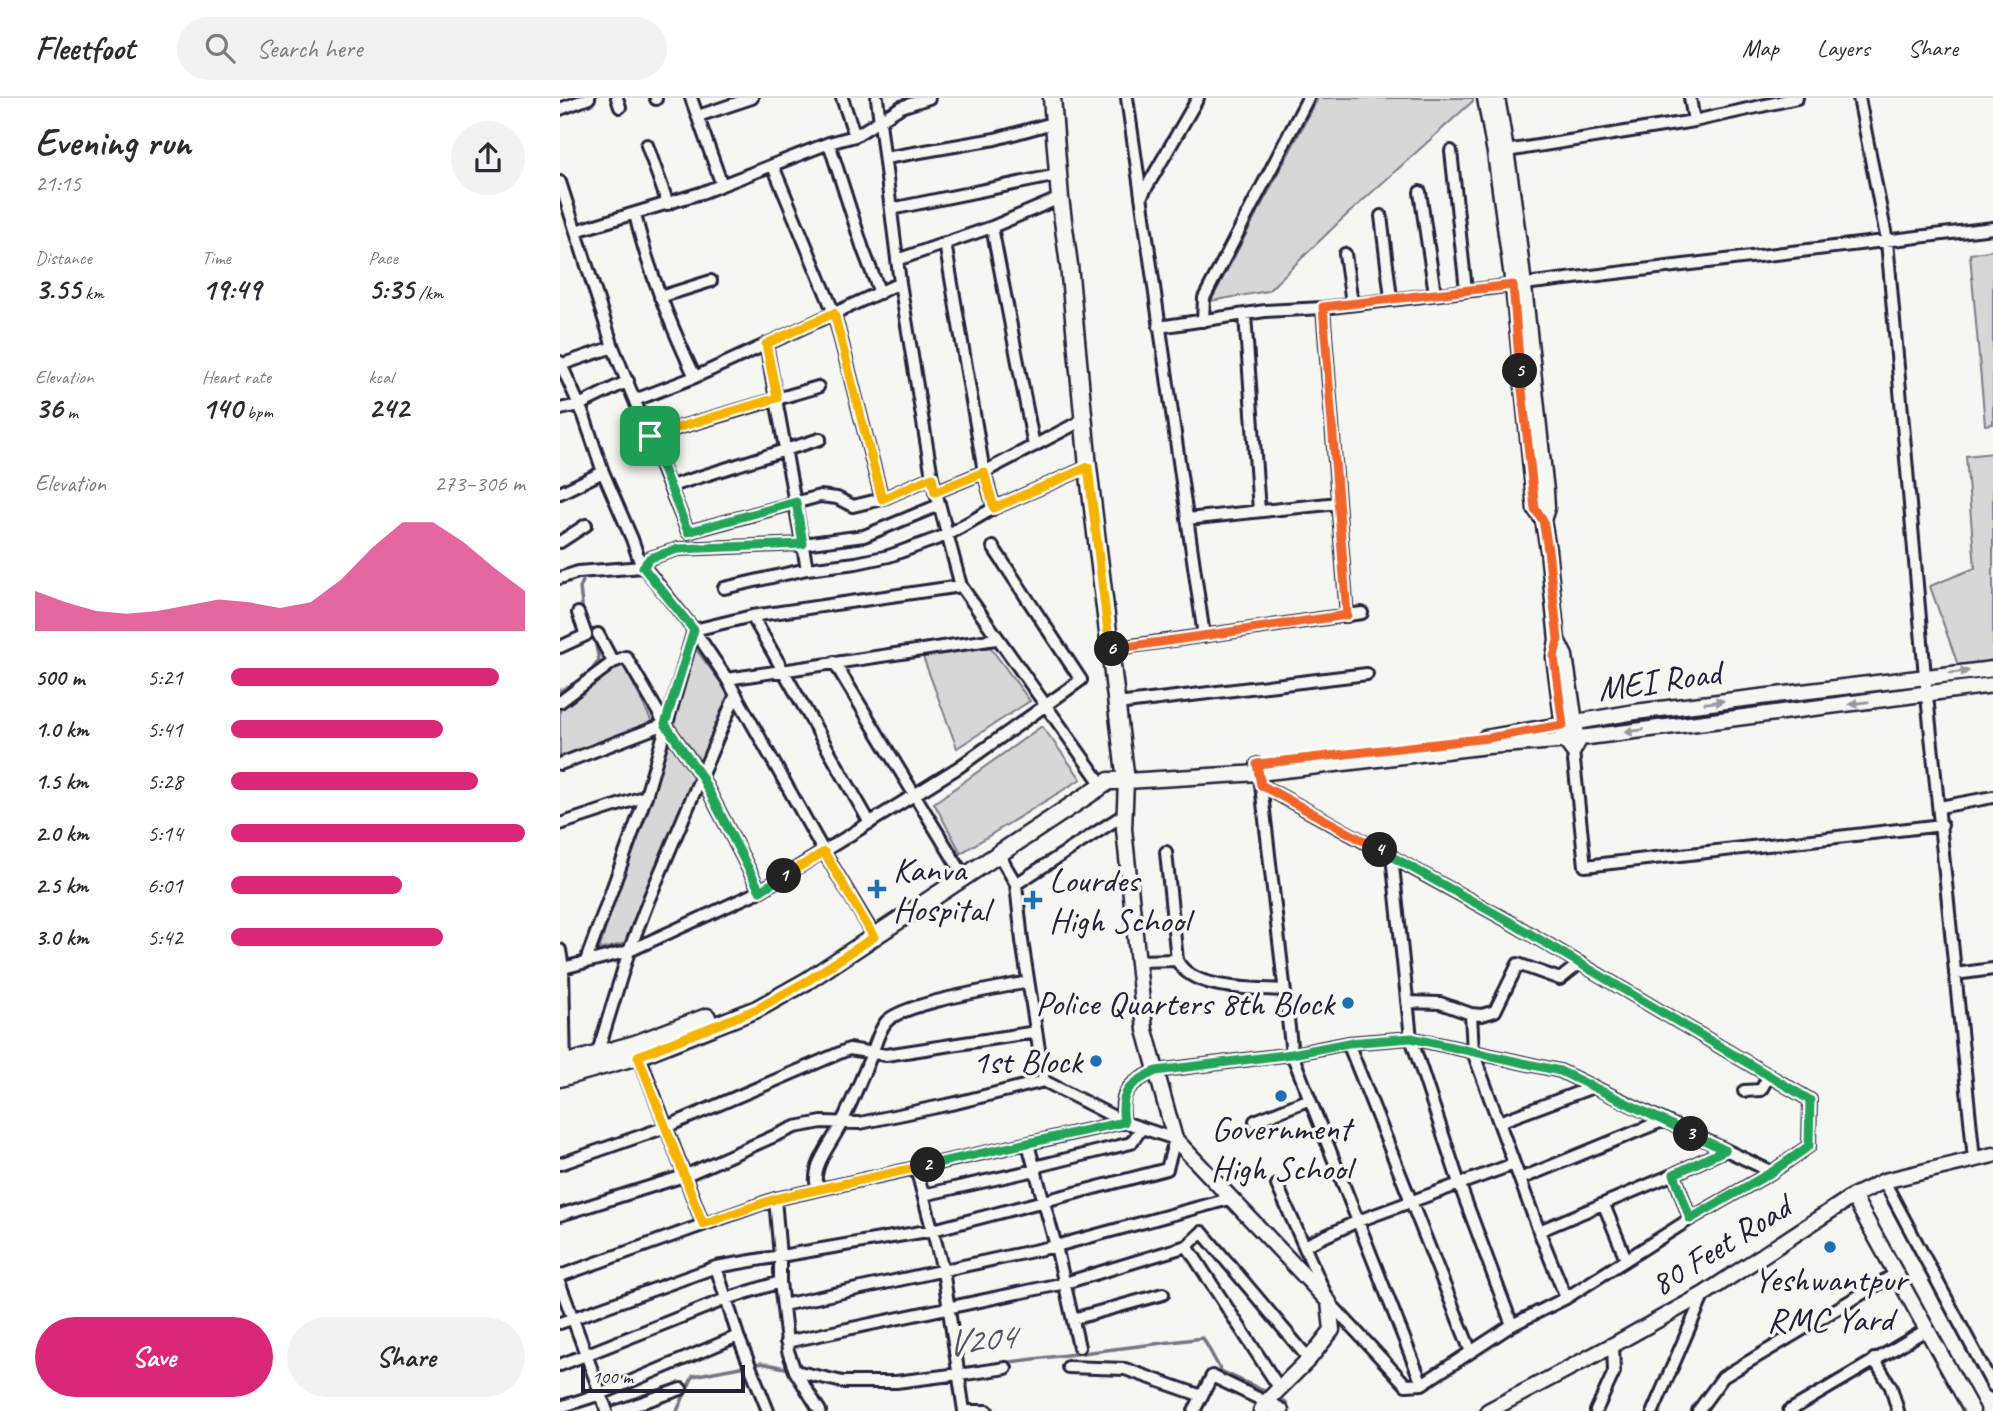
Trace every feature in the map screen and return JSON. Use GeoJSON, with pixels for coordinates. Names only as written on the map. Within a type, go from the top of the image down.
{"type":"FeatureCollection","features":[{"type":"Feature","properties":{"kind":"main road"},"geometry":{"type":"LineString","coordinates":[[1052,98],[1088,467],[1126,777]]}},
{"type":"Feature","properties":{"kind":"main road"},"geometry":{"type":"LineString","coordinates":[[563,1071],[637,1050],[754,1000],[872,934],[1105,774],[1126,777]]}},
{"type":"Feature","properties":{"kind":"main road"},"geometry":{"type":"LineString","coordinates":[[962,874],[999,855],[1109,781],[1126,777]]}},
{"type":"Feature","properties":{"kind":"main road"},"geometry":{"type":"LineString","coordinates":[[563,1071],[597,1055],[637,1050]]}},
{"type":"Feature","properties":{"kind":"street"},"geometry":{"type":"LineString","coordinates":[[560,109],[589,98]]}},
{"type":"Feature","properties":{"kind":"street"},"geometry":{"type":"LineString","coordinates":[[691,98],[722,185]]}},
{"type":"Feature","properties":{"kind":"street"},"geometry":{"type":"LineString","coordinates":[[698,116],[752,98]]}},
{"type":"Feature","properties":{"kind":"street"},"geometry":{"type":"LineString","coordinates":[[842,98],[855,136]]}},
{"type":"Feature","properties":{"kind":"street"},"geometry":{"type":"LineString","coordinates":[[877,98],[900,283],[932,477],[961,586],[996,639],[1098,779]]}},
{"type":"Feature","properties":{"kind":"street"},"geometry":{"type":"LineString","coordinates":[[576,231],[668,204],[774,166],[829,142],[855,136],[901,107],[929,98]]}},
{"type":"Feature","properties":{"kind":"street"},"geometry":{"type":"LineString","coordinates":[[1127,98],[1204,636]]}},
{"type":"Feature","properties":{"kind":"street"},"geometry":{"type":"LineString","coordinates":[[1141,197],[1198,98]]}},
{"type":"Feature","properties":{"kind":"street"},"geometry":{"type":"LineString","coordinates":[[1203,321],[1204,298],[1308,98]]}},
{"type":"Feature","properties":{"kind":"street"},"geometry":{"type":"LineString","coordinates":[[1485,98],[1501,152]]}},
{"type":"Feature","properties":{"kind":"street"},"geometry":{"type":"LineString","coordinates":[[1497,98],[1524,349],[1546,491],[1547,508],[1543,520],[1558,640],[1554,657],[1571,735],[1585,866],[1942,825]]}},
{"type":"Feature","properties":{"kind":"street"},"geometry":{"type":"LineString","coordinates":[[1690,98],[1694,121]]}},
{"type":"Feature","properties":{"kind":"street"},"geometry":{"type":"LineString","coordinates":[[1501,152],[1694,121],[1797,98]]}},
{"type":"Feature","properties":{"kind":"street"},"geometry":{"type":"LineString","coordinates":[[1859,98],[1887,241],[1925,676],[1974,1159]]}},
{"type":"Feature","properties":{"kind":"street"},"geometry":{"type":"LineString","coordinates":[[885,158],[995,139],[1053,123]]}},
{"type":"Feature","properties":{"kind":"street"},"geometry":{"type":"LineString","coordinates":[[829,142],[880,293]]}},
{"type":"Feature","properties":{"kind":"street"},"geometry":{"type":"LineString","coordinates":[[648,145],[668,204]]}},
{"type":"Feature","properties":{"kind":"street"},"geometry":{"type":"LineString","coordinates":[[1451,151],[1466,290]]}},
{"type":"Feature","properties":{"kind":"street"},"geometry":{"type":"LineString","coordinates":[[774,166],[834,313],[882,499]]}},
{"type":"Feature","properties":{"kind":"street"},"geometry":{"type":"LineString","coordinates":[[891,209],[1058,175]]}},
{"type":"Feature","properties":{"kind":"street"},"geometry":{"type":"LineString","coordinates":[[560,182],[613,347],[688,532],[820,496],[837,498],[853,506],[882,499],[932,477]]}},
{"type":"Feature","properties":{"kind":"street"},"geometry":{"type":"LineString","coordinates":[[1420,192],[1435,293]]}},
{"type":"Feature","properties":{"kind":"street"},"geometry":{"type":"LineString","coordinates":[[897,260],[992,227],[1060,198]]}},
{"type":"Feature","properties":{"kind":"street"},"geometry":{"type":"LineString","coordinates":[[635,214],[660,298],[695,377]]}},
{"type":"Feature","properties":{"kind":"street"},"geometry":{"type":"LineString","coordinates":[[1381,216],[1391,298]]}},
{"type":"Feature","properties":{"kind":"street"},"geometry":{"type":"LineString","coordinates":[[992,227],[1033,442]]}},
{"type":"Feature","properties":{"kind":"street"},"geometry":{"type":"LineString","coordinates":[[1159,327],[1993,228]]}},
{"type":"Feature","properties":{"kind":"street"},"geometry":{"type":"LineString","coordinates":[[945,243],[983,468],[994,508]]}},
{"type":"Feature","properties":{"kind":"street"},"geometry":{"type":"LineString","coordinates":[[1345,254],[1352,303]]}},
{"type":"Feature","properties":{"kind":"street"},"geometry":{"type":"LineString","coordinates":[[660,298],[711,281]]}},
{"type":"Feature","properties":{"kind":"street"},"geometry":{"type":"LineString","coordinates":[[635,400],[695,377],[900,283]]}},
{"type":"Feature","properties":{"kind":"street"},"geometry":{"type":"LineString","coordinates":[[1323,307],[1347,615]]}},
{"type":"Feature","properties":{"kind":"street"},"geometry":{"type":"LineString","coordinates":[[1245,315],[1259,511]]}},
{"type":"Feature","properties":{"kind":"street"},"geometry":{"type":"LineString","coordinates":[[766,344],[807,569]]}},
{"type":"Feature","properties":{"kind":"street"},"geometry":{"type":"LineString","coordinates":[[613,347],[560,364],[579,405],[641,565],[694,630],[727,679],[872,934]]}},
{"type":"Feature","properties":{"kind":"street"},"geometry":{"type":"LineString","coordinates":[[560,409],[579,405],[628,382]]}},
{"type":"Feature","properties":{"kind":"street"},"geometry":{"type":"LineString","coordinates":[[650,436],[818,387]]}},
{"type":"Feature","properties":{"kind":"street"},"geometry":{"type":"LineString","coordinates":[[935,492],[1083,420]]}},
{"type":"Feature","properties":{"kind":"street"},"geometry":{"type":"LineString","coordinates":[[671,486],[820,439]]}},
{"type":"Feature","properties":{"kind":"street"},"geometry":{"type":"LineString","coordinates":[[723,588],[807,569],[889,556],[947,535],[994,508],[1088,467]]}},
{"type":"Feature","properties":{"kind":"street"},"geometry":{"type":"LineString","coordinates":[[560,493],[603,472]]}},
{"type":"Feature","properties":{"kind":"street"},"geometry":{"type":"LineString","coordinates":[[1187,519],[1338,503]]}},
{"type":"Feature","properties":{"kind":"street"},"geometry":{"type":"LineString","coordinates":[[560,578],[578,572],[641,565],[650,558],[678,549],[803,544],[864,536],[939,505]]}},
{"type":"Feature","properties":{"kind":"street"},"geometry":{"type":"LineString","coordinates":[[560,542],[586,525]]}},
{"type":"Feature","properties":{"kind":"street"},"geometry":{"type":"LineString","coordinates":[[563,968],[629,951],[760,891],[960,767],[1081,680],[993,547]]}},
{"type":"Feature","properties":{"kind":"street"},"geometry":{"type":"LineString","coordinates":[[694,630],[752,616],[961,586]]}},
{"type":"Feature","properties":{"kind":"street"},"geometry":{"type":"LineString","coordinates":[[560,647],[586,635],[578,613]]}},
{"type":"Feature","properties":{"kind":"street"},"geometry":{"type":"LineString","coordinates":[[1110,649],[1362,613]]}},
{"type":"Feature","properties":{"kind":"street"},"geometry":{"type":"LineString","coordinates":[[752,616],[870,823]]}},
{"type":"Feature","properties":{"kind":"street"},"geometry":{"type":"LineString","coordinates":[[586,961],[646,796],[694,630]]}},
{"type":"Feature","properties":{"kind":"street"},"geometry":{"type":"LineString","coordinates":[[598,634],[613,662]]}},
{"type":"Feature","properties":{"kind":"street"},"geometry":{"type":"LineString","coordinates":[[727,679],[996,639]]}},
{"type":"Feature","properties":{"kind":"street"},"geometry":{"type":"LineString","coordinates":[[560,702],[613,662],[626,657],[665,724],[701,776],[760,891]]}},
{"type":"Feature","properties":{"kind":"street"},"geometry":{"type":"LineString","coordinates":[[834,662],[962,874]]}},
{"type":"Feature","properties":{"kind":"street","name":"MEI Road"},"geometry":{"type":"LineString","coordinates":[[1571,735],[1635,712],[1993,669]]}},
{"type":"Feature","properties":{"kind":"street"},"geometry":{"type":"LineString","coordinates":[[1117,704],[1367,674]]}},
{"type":"Feature","properties":{"kind":"street","name":"MEI Road"},"geometry":{"type":"LineString","coordinates":[[1126,777],[1259,774],[1488,738],[1571,735],[1927,695],[1993,685]]}},
{"type":"Feature","properties":{"kind":"street"},"geometry":{"type":"LineString","coordinates":[[597,1055],[629,951],[736,694]]}},
{"type":"Feature","properties":{"kind":"street"},"geometry":{"type":"LineString","coordinates":[[560,764],[665,724]]}},
{"type":"Feature","properties":{"kind":"street"},"geometry":{"type":"LineString","coordinates":[[1126,777],[1125,814],[1145,1030],[1175,1139],[1406,1385],[1422,1384],[1512,1325],[1566,1298],[1690,1219],[1772,1172],[1809,1146],[1810,1100],[1580,963],[1392,856],[1259,774]]}},
{"type":"Feature","properties":{"kind":"street"},"geometry":{"type":"LineString","coordinates":[[1259,774],[1292,1054],[1422,1384]]}},
{"type":"Feature","properties":{"kind":"street"},"geometry":{"type":"LineString","coordinates":[[560,824],[646,796]]}},
{"type":"Feature","properties":{"kind":"street"},"geometry":{"type":"LineString","coordinates":[[1940,807],[1993,797]]}},
{"type":"Feature","properties":{"kind":"street"},"geometry":{"type":"LineString","coordinates":[[1016,884],[1125,814]]}},
{"type":"Feature","properties":{"kind":"street"},"geometry":{"type":"LineString","coordinates":[[1166,852],[1177,960],[1181,967],[1197,980],[1284,990]]}},
{"type":"Feature","properties":{"kind":"street"},"geometry":{"type":"LineString","coordinates":[[999,855],[1016,884],[1044,1081]]}},
{"type":"Feature","properties":{"kind":"street"},"geometry":{"type":"LineString","coordinates":[[1392,856],[1411,1038],[1459,1183],[1512,1325]]}},
{"type":"Feature","properties":{"kind":"street"},"geometry":{"type":"LineString","coordinates":[[560,950],[563,968],[563,1071]]}},
{"type":"Feature","properties":{"kind":"street"},"geometry":{"type":"LineString","coordinates":[[1138,961],[1177,960]]}},
{"type":"Feature","properties":{"kind":"street"},"geometry":{"type":"LineString","coordinates":[[1407,1002],[1440,1003],[1482,1015],[1495,1011],[1518,964],[1560,979],[1580,963]]}},
{"type":"Feature","properties":{"kind":"street"},"geometry":{"type":"LineString","coordinates":[[1955,974],[1993,969]]}},
{"type":"Feature","properties":{"kind":"street"},"geometry":{"type":"LineString","coordinates":[[816,1182],[815,1172],[842,1123],[873,1053],[880,1030],[895,1014],[1028,982]]}},
{"type":"Feature","properties":{"kind":"street"},"geometry":{"type":"LineString","coordinates":[[1471,1014],[1474,1052],[1566,1298]]}},
{"type":"Feature","properties":{"kind":"street"},"geometry":{"type":"LineString","coordinates":[[560,1164],[666,1127],[849,1049],[886,1055],[910,1053],[1037,1032]]}},
{"type":"Feature","properties":{"kind":"street"},"geometry":{"type":"LineString","coordinates":[[1124,1122],[1121,1107],[1124,1096],[1138,1080],[1156,1071],[1292,1054],[1348,1043],[1411,1038],[1560,1071],[1772,1172]]}},
{"type":"Feature","properties":{"kind":"street"},"geometry":{"type":"LineString","coordinates":[[1348,1043],[1471,1352]]}},
{"type":"Feature","properties":{"kind":"street"},"geometry":{"type":"LineString","coordinates":[[637,1050],[703,1224]]}},
{"type":"Feature","properties":{"kind":"street"},"geometry":{"type":"LineString","coordinates":[[1744,1091],[1761,1090],[1769,1075]]}},
{"type":"Feature","properties":{"kind":"street"},"geometry":{"type":"LineString","coordinates":[[560,1215],[684,1176],[795,1127],[822,1122],[860,1123],[1044,1081],[1124,1122],[1175,1139]]}},
{"type":"Feature","properties":{"kind":"street"},"geometry":{"type":"LineString","coordinates":[[1499,1122],[1593,1087]]}},
{"type":"Feature","properties":{"kind":"street"},"geometry":{"type":"LineString","coordinates":[[1255,1121],[1310,1099]]}},
{"type":"Feature","properties":{"kind":"street"},"geometry":{"type":"LineString","coordinates":[[1520,1179],[1662,1121]]}},
{"type":"Feature","properties":{"kind":"street"},"geometry":{"type":"LineString","coordinates":[[560,1276],[775,1199],[1124,1122]]}},
{"type":"Feature","properties":{"kind":"street"},"geometry":{"type":"LineString","coordinates":[[923,1195],[1131,1143],[1142,1128]]}},
{"type":"Feature","properties":{"kind":"street"},"geometry":{"type":"LineString","coordinates":[[560,1323],[716,1267],[933,1230],[1167,1169],[1175,1139]]}},
{"type":"Feature","properties":{"kind":"street"},"geometry":{"type":"LineString","coordinates":[[1028,1144],[1056,1246],[1079,1347]]}},
{"type":"Feature","properties":{"kind":"street"},"geometry":{"type":"LineString","coordinates":[[1539,1231],[1604,1205],[1725,1150]]}},
{"type":"Feature","properties":{"kind":"street","name":"80 Feet Road"},"geometry":{"type":"LineString","coordinates":[[1488,1411],[1704,1294],[1853,1196],[1884,1181],[1993,1155]]}},
{"type":"Feature","properties":{"kind":"street"},"geometry":{"type":"LineString","coordinates":[[1304,1246],[1411,1200],[1514,1164]]}},
{"type":"Feature","properties":{"kind":"street"},"geometry":{"type":"LineString","coordinates":[[916,1168],[943,1270],[964,1411]]}},
{"type":"Feature","properties":{"kind":"street"},"geometry":{"type":"LineString","coordinates":[[1674,1174],[1690,1219]]}},
{"type":"Feature","properties":{"kind":"street"},"geometry":{"type":"LineString","coordinates":[[1884,1181],[1993,1386]]}},
{"type":"Feature","properties":{"kind":"street"},"geometry":{"type":"LineString","coordinates":[[1271,1399],[1332,1330],[1329,1302],[1277,1185]]}},
{"type":"Feature","properties":{"kind":"street"},"geometry":{"type":"LineString","coordinates":[[1853,1196],[1972,1411]]}},
{"type":"Feature","properties":{"kind":"street"},"geometry":{"type":"LineString","coordinates":[[775,1199],[786,1342],[794,1368],[820,1411]]}},
{"type":"Feature","properties":{"kind":"street"},"geometry":{"type":"LineString","coordinates":[[783,1305],[1056,1246],[1230,1199]]}},
{"type":"Feature","properties":{"kind":"street"},"geometry":{"type":"LineString","coordinates":[[1604,1205],[1626,1259]]}},
{"type":"Feature","properties":{"kind":"street"},"geometry":{"type":"LineString","coordinates":[[786,1342],[1065,1283],[1187,1247],[1199,1232],[1203,1233],[1309,1359]]}},
{"type":"Feature","properties":{"kind":"street"},"geometry":{"type":"LineString","coordinates":[[1187,1247],[1271,1399],[1281,1411]]}},
{"type":"Feature","properties":{"kind":"street"},"geometry":{"type":"LineString","coordinates":[[716,1267],[738,1336],[768,1411]]}},
{"type":"Feature","properties":{"kind":"street"},"geometry":{"type":"LineString","coordinates":[[1698,1411],[1723,1377],[1895,1274]]}},
{"type":"Feature","properties":{"kind":"street"},"geometry":{"type":"LineString","coordinates":[[560,1365],[726,1299],[780,1282]]}},
{"type":"Feature","properties":{"kind":"street"},"geometry":{"type":"LineString","coordinates":[[560,1284],[607,1411]]}},
{"type":"Feature","properties":{"kind":"street"},"geometry":{"type":"LineString","coordinates":[[1073,1319],[1163,1294]]}},
{"type":"Feature","properties":{"kind":"street"},"geometry":{"type":"LineString","coordinates":[[1653,1411],[1704,1294]]}},
{"type":"Feature","properties":{"kind":"street"},"geometry":{"type":"LineString","coordinates":[[1788,1411],[1926,1330]]}},
{"type":"Feature","properties":{"kind":"street"},"geometry":{"type":"LineString","coordinates":[[560,1407],[601,1394],[738,1336]]}},
{"type":"Feature","properties":{"kind":"street"},"geometry":{"type":"LineString","coordinates":[[1596,1411],[1614,1372],[1613,1345]]}},
{"type":"Feature","properties":{"kind":"street"},"geometry":{"type":"LineString","coordinates":[[1874,1359],[1891,1387],[1898,1411]]}},
{"type":"Feature","properties":{"kind":"street"},"geometry":{"type":"LineString","coordinates":[[1068,1367],[1125,1369],[1202,1396]]}},
{"type":"Feature","properties":{"kind":"street"},"geometry":{"type":"LineString","coordinates":[[794,1368],[842,1382],[896,1382],[959,1371],[1006,1368]]}},
{"type":"Feature","properties":{"kind":"street"},"geometry":{"type":"LineString","coordinates":[[1194,1411],[1212,1376],[1271,1399]]}},
{"type":"Feature","properties":{"kind":"street"},"geometry":{"type":"LineString","coordinates":[[618,1411],[681,1389]]}},
{"type":"Feature","properties":{"kind":"shaded area"},"geometry":{"type":"Polygon","coordinates":[[[1318,98],[1473,98],[1473,101],[1338,223],[1268,291],[1211,301],[1318,98]]]}},
{"type":"Feature","properties":{"kind":"shaded area"},"geometry":{"type":"Polygon","coordinates":[[[1993,250],[1993,424],[1985,425],[1970,254],[1993,250]]]}},
{"type":"Feature","properties":{"kind":"shaded area"},"geometry":{"type":"Polygon","coordinates":[[[1993,453],[1993,663],[1959,668],[1930,586],[1975,568],[1966,456],[1993,453]]]}},
{"type":"Feature","properties":{"kind":"shaded area"},"geometry":{"type":"Polygon","coordinates":[[[694,647],[730,695],[702,763],[671,721],[694,647]]]}},
{"type":"Feature","properties":{"kind":"shaded area"},"geometry":{"type":"Polygon","coordinates":[[[990,647],[1030,701],[957,748],[923,657],[990,647]]]}},
{"type":"Feature","properties":{"kind":"shaded area"},"geometry":{"type":"Polygon","coordinates":[[[623,663],[652,722],[560,758],[560,707],[615,665],[623,663]]]}},
{"type":"Feature","properties":{"kind":"shaded area"},"geometry":{"type":"Polygon","coordinates":[[[1042,726],[1081,779],[961,853],[934,803],[1042,726]]]}},
{"type":"Feature","properties":{"kind":"shaded area"},"geometry":{"type":"Polygon","coordinates":[[[666,737],[696,777],[629,942],[599,950],[666,737]]]}},
{"type":"Feature","properties":{"kind":"waterway"},"geometry":{"type":"LineString","coordinates":[[583,581],[580,588],[583,613]]}},
{"type":"Feature","properties":{"kind":"waterway"},"geometry":{"type":"LineString","coordinates":[[587,623],[599,660],[590,673]]}},
{"type":"Feature","properties":{"kind":"waterway"},"geometry":{"type":"LineString","coordinates":[[560,691],[584,678]]}},
{"type":"Feature","properties":{"kind":"waterway","name":"V204"},"geometry":{"type":"LineString","coordinates":[[888,1377],[1203,1338],[1221,1371],[1269,1393]]}},
{"type":"Feature","properties":{"kind":"waterway","name":"V204"},"geometry":{"type":"LineString","coordinates":[[677,1411],[693,1376],[761,1363],[790,1369]]}},
{"type":"Feature","properties":{"kind":"waterway","name":"V204"},"geometry":{"type":"LineString","coordinates":[[1276,1397],[1286,1402]]}},
{"type":"Feature","properties":{"kind":"place","name":"Kanva Hospital"},"geometry":{"type":"Point","coordinates":[877,889]}},
{"type":"Feature","properties":{"kind":"place","name":"Lourdes High School"},"geometry":{"type":"Point","coordinates":[1033,900]}},
{"type":"Feature","properties":{"kind":"place","name":"Police Quarters 8th Block"},"geometry":{"type":"Point","coordinates":[1348,1003]}},
{"type":"Feature","properties":{"kind":"place","name":"1st Block"},"geometry":{"type":"Point","coordinates":[1096,1061]}},
{"type":"Feature","properties":{"kind":"place","name":"Government High School"},"geometry":{"type":"Point","coordinates":[1281,1096]}},
{"type":"Feature","properties":{"kind":"place","name":"Yeshwantpur RMC Yard"},"geometry":{"type":"Point","coordinates":[1830,1247]}},
{"type":"Feature","properties":{"kind":"route"},"geometry":{"type":"LineString","coordinates":[[1513,285],[1535,509],[1543,520],[1548,550],[1558,640],[1554,657],[1563,725],[1488,738],[1257,764],[1261,785],[1510,922],[1810,1100],[1809,1146],[1772,1172],[1690,1219],[1674,1174],[1725,1150],[1560,1071],[1411,1038],[1348,1043],[1292,1054],[1156,1071],[1129,1088],[1121,1107],[1124,1122],[775,1199],[703,1224],[638,1056],[757,1009],[807,981],[874,937],[824,852],[760,891],[701,776],[665,724],[694,630],[643,567],[650,558],[678,549],[803,544],[796,502],[688,532],[650,436],[777,398],[766,344],[834,313],[882,499],[932,477],[935,492],[984,472],[994,508],[1088,467],[1110,649],[1347,615],[1323,307],[1513,285]]}}]}
